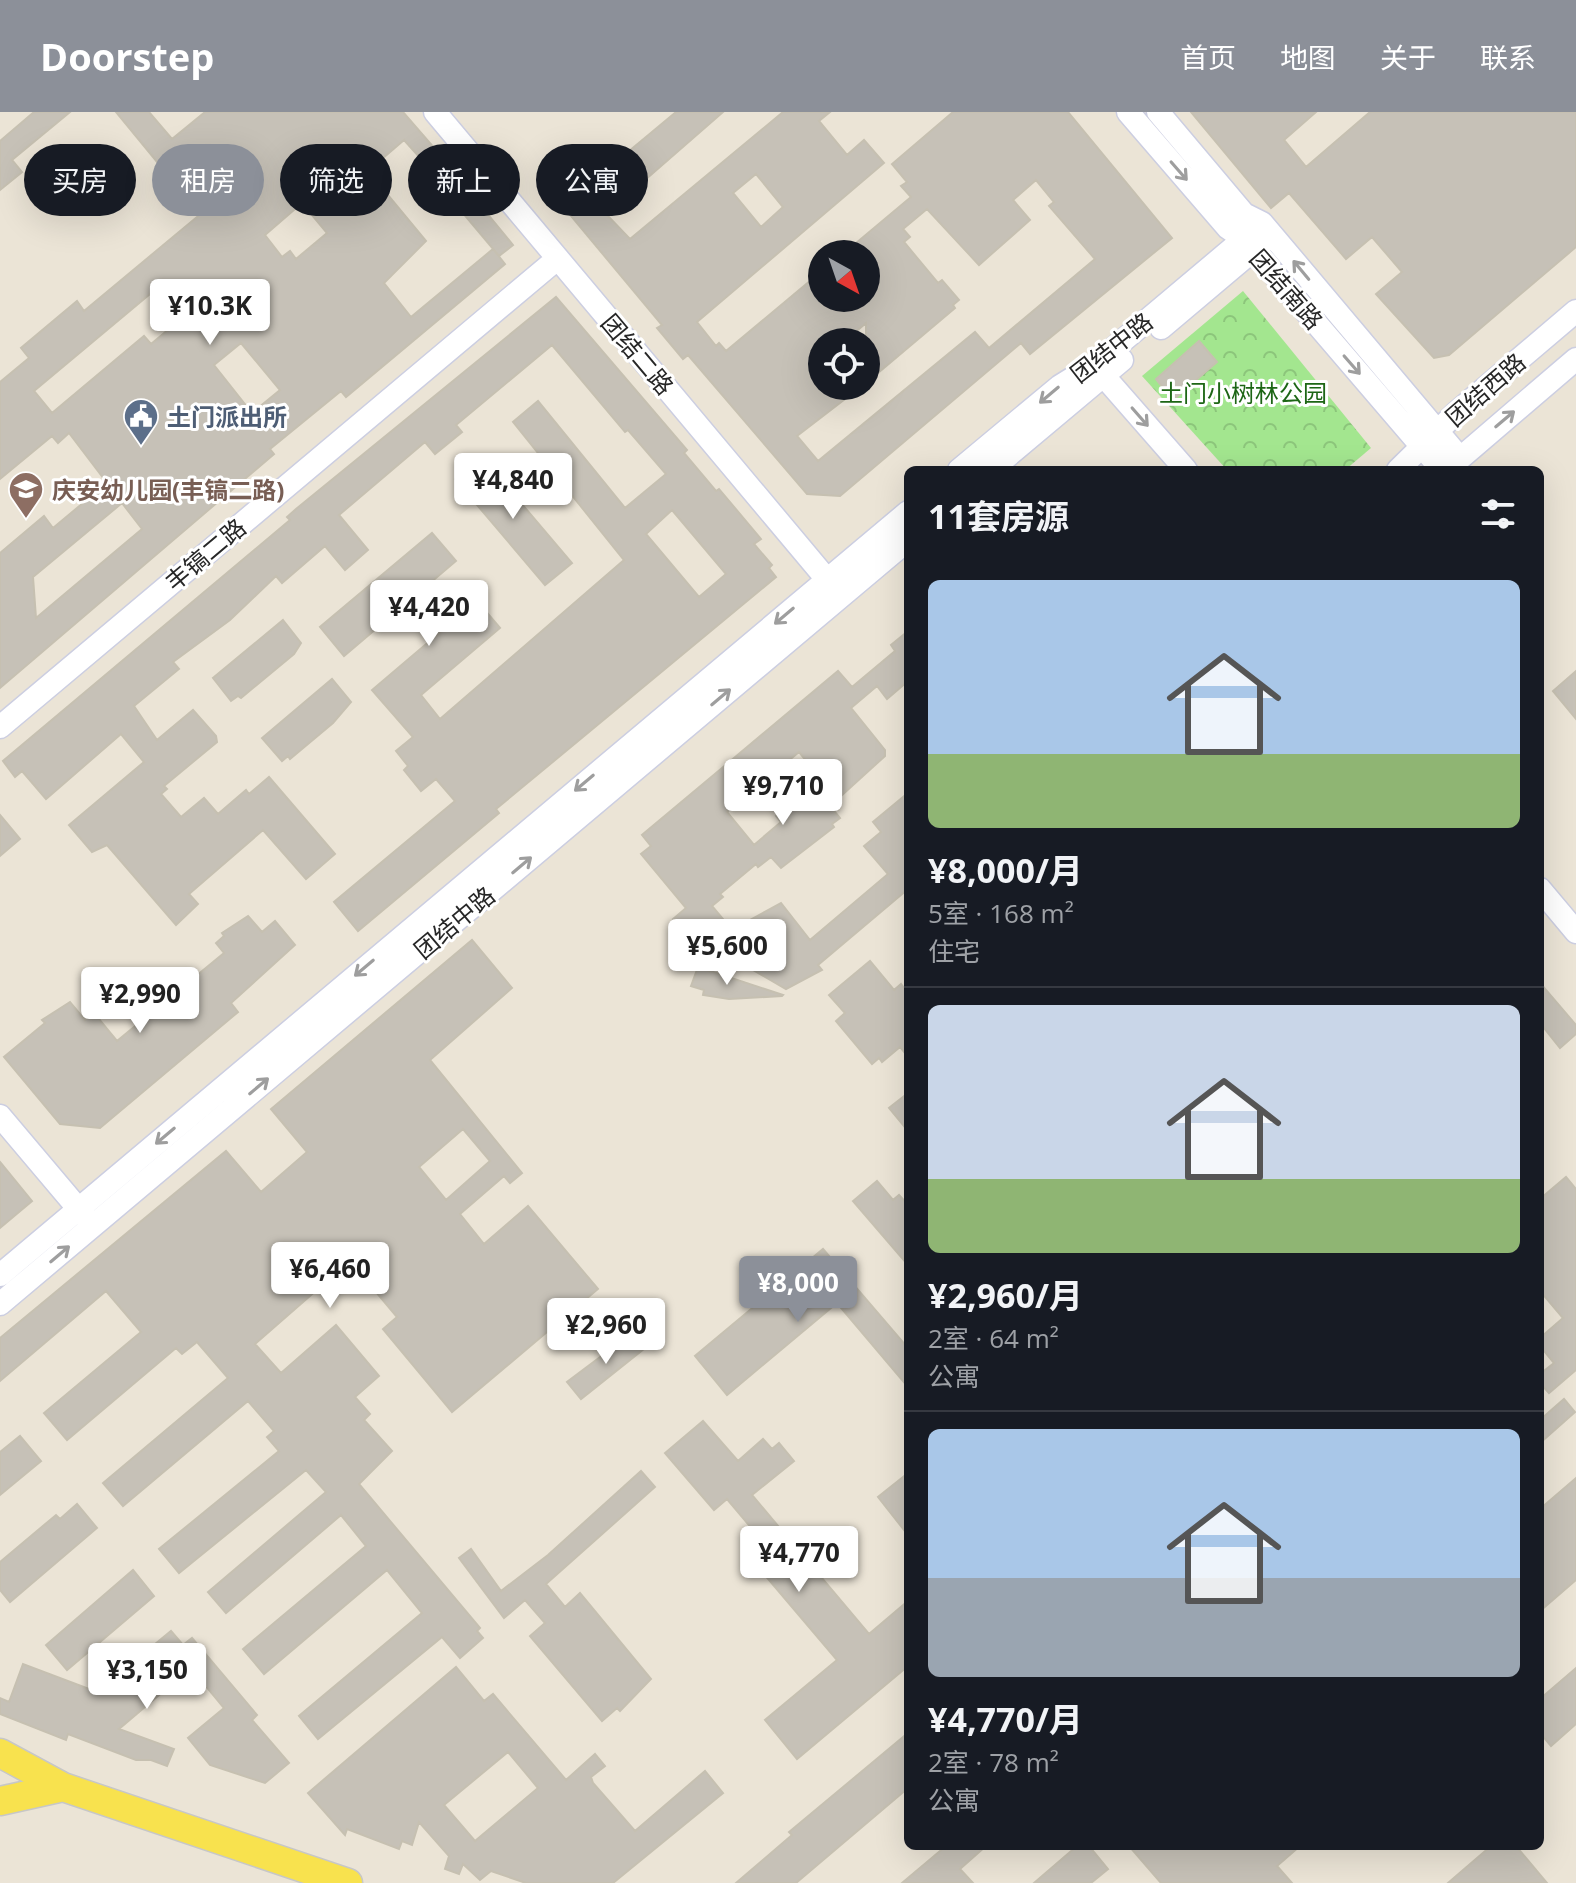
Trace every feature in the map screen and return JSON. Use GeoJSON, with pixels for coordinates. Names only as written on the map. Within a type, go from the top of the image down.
{"type":"FeatureCollection","features":[{"type":"Feature","properties":{"kind":"main road"},"geometry":{"type":"LineString","coordinates":[[0,1753],[63,1787],[348,1883]]}},
{"type":"Feature","properties":{"kind":"main road"},"geometry":{"type":"LineString","coordinates":[[0,1801],[63,1787]]}},
{"type":"Feature","properties":{"kind":"street","name":"团结二路"},"geometry":{"type":"LineString","coordinates":[[435,112],[834,588]]}},
{"type":"Feature","properties":{"kind":"street","name":"团结南路"},"geometry":{"type":"LineString","coordinates":[[1128,112],[1228,228],[1249,244],[1430,439]]}},
{"type":"Feature","properties":{"kind":"street","name":"团结南路"},"geometry":{"type":"LineString","coordinates":[[1158,112],[1244,214],[1267,229],[1450,466]]}},
{"type":"Feature","properties":{"kind":"street","name":"团结中路"},"geometry":{"type":"LineString","coordinates":[[995,466],[1099,370],[1267,229]]}},
{"type":"Feature","properties":{"kind":"street","name":"丰镐二路"},"geometry":{"type":"LineString","coordinates":[[0,727],[557,259]]}},
{"type":"Feature","properties":{"kind":"street","name":"团结西路"},"geometry":{"type":"LineString","coordinates":[[1402,466],[1576,311]]}},
{"type":"Feature","properties":{"kind":"street","name":"团结西路"},"geometry":{"type":"LineString","coordinates":[[1450,466],[1576,359]]}},
{"type":"Feature","properties":{"kind":"street","name":"团结中路"},"geometry":{"type":"LineString","coordinates":[[964,466],[1060,386],[1099,370]]}},
{"type":"Feature","properties":{"kind":"street"},"geometry":{"type":"LineString","coordinates":[[1099,370],[1183,466]]}},
{"type":"Feature","properties":{"kind":"street","name":"团结中路"},"geometry":{"type":"LineString","coordinates":[[0,1304],[834,588],[904,516]]}},
{"type":"Feature","properties":{"kind":"street","name":"团结中路"},"geometry":{"type":"LineString","coordinates":[[0,1275],[834,588],[904,543]]}},
{"type":"Feature","properties":{"kind":"street"},"geometry":{"type":"LineString","coordinates":[[1544,894],[1576,932]]}},
{"type":"Feature","properties":{"kind":"street"},"geometry":{"type":"LineString","coordinates":[[0,1116],[93,1226]]}},
{"type":"Feature","properties":{"kind":"green space","name":"土门小树林公园"},"geometry":{"type":"Polygon","coordinates":[[[1243,291],[1371,448],[1350,466],[1223,466],[1142,376],[1243,291]]]}},
{"type":"Feature","properties":{"kind":"building"},"geometry":{"type":"Polygon","coordinates":[[[34,112],[70,112],[31,144],[24,144],[24,150],[12,160],[22,172],[0,190],[0,141],[34,112]]]}},
{"type":"Feature","properties":{"kind":"building"},"geometry":{"type":"Polygon","coordinates":[[[116,112],[149,112],[172,139],[205,112],[403,112],[431,144],[408,144],[404,140],[392,150],[392,144],[280,144],[280,216],[287,216],[265,235],[282,257],[290,251],[296,259],[327,233],[313,216],[392,216],[392,200],[426,241],[384,283],[411,317],[493,249],[505,264],[346,397],[341,391],[270,449],[274,454],[0,688],[0,553],[44,516],[53,528],[107,483],[69,433],[58,443],[52,436],[0,479],[0,382],[29,358],[21,348],[77,301],[84,311],[198,216],[264,216],[264,144],[152,144],[152,156],[116,112]],[[156,289],[34,391],[52,413],[144,336],[151,344],[181,319],[156,289]],[[241,343],[214,365],[252,413],[280,390],[241,343]],[[122,503],[33,577],[36,618],[142,529],[122,503]]]}},
{"type":"Feature","properties":{"kind":"building"},"geometry":{"type":"Polygon","coordinates":[[[676,112],[723,112],[648,177],[648,144],[638,144],[676,112]]]}},
{"type":"Feature","properties":{"kind":"building"},"geometry":{"type":"Polygon","coordinates":[[[783,112],[830,112],[819,121],[847,155],[864,140],[884,163],[697,322],[716,346],[719,343],[726,351],[808,283],[808,312],[880,312],[880,240],[860,240],[911,197],[901,186],[907,182],[892,164],[953,112],[1068,112],[1172,238],[1030,354],[1021,343],[840,496],[807,494],[688,355],[683,359],[657,328],[662,325],[571,216],[608,216],[630,239],[783,112]],[[756,174],[733,193],[761,227],[783,207],[756,174]],[[1036,180],[1013,200],[1030,220],[979,265],[927,209],[903,229],[910,237],[904,242],[938,283],[942,280],[959,300],[953,305],[955,308],[880,371],[880,328],[866,328],[866,323],[860,328],[808,328],[808,400],[844,400],[797,436],[818,461],[975,332],[989,348],[1095,259],[1049,206],[1054,202],[1036,180]]]}},
{"type":"Feature","properties":{"kind":"building"},"geometry":{"type":"Polygon","coordinates":[[[1191,112],[1316,112],[1284,140],[1306,167],[1370,112],[1576,112],[1576,247],[1449,355],[1434,358],[1376,294],[1402,272],[1372,237],[1346,259],[1289,193],[1271,208],[1191,112]]]}},
{"type":"Feature","properties":{"kind":"building"},"geometry":{"type":"Polygon","coordinates":[[[465,216],[489,216],[513,245],[499,256],[465,216]]]}},
{"type":"Feature","properties":{"kind":"building"},"geometry":{"type":"Polygon","coordinates":[[[556,297],[687,450],[684,453],[716,491],[719,489],[761,539],[754,544],[772,565],[769,568],[776,577],[496,809],[499,813],[358,931],[334,902],[455,801],[436,779],[421,791],[404,770],[408,766],[396,751],[413,737],[372,690],[477,601],[500,628],[421,695],[440,719],[624,560],[513,422],[538,401],[625,508],[666,474],[628,430],[625,432],[552,345],[456,425],[462,432],[435,454],[425,442],[339,515],[368,550],[345,570],[325,546],[282,583],[276,576],[230,620],[173,662],[179,669],[134,706],[157,740],[193,710],[216,736],[217,742],[164,786],[167,789],[161,794],[181,817],[204,798],[218,814],[246,790],[249,794],[269,777],[335,854],[306,879],[263,830],[189,894],[198,904],[176,925],[107,845],[92,852],[69,825],[144,762],[121,734],[46,799],[22,771],[15,777],[3,761],[290,520],[287,517],[556,297]],[[672,510],[646,534],[699,597],[726,574],[672,510]]]}},
{"type":"Feature","properties":{"kind":"building"},"geometry":{"type":"Polygon","coordinates":[[[1199,341],[1217,362],[1173,400],[1156,379],[1199,341]]]}},
{"type":"Feature","properties":{"kind":"building"},"geometry":{"type":"Polygon","coordinates":[[[481,456],[572,563],[545,585],[455,479],[481,456]]]}},
{"type":"Feature","properties":{"kind":"building"},"geometry":{"type":"Polygon","coordinates":[[[432,533],[456,561],[344,656],[320,627],[432,533]]]}},
{"type":"Feature","properties":{"kind":"building"},"geometry":{"type":"Polygon","coordinates":[[[283,620],[301,643],[294,654],[241,698],[238,696],[231,701],[213,678],[283,620]]]}},
{"type":"Feature","properties":{"kind":"building"},"geometry":{"type":"Polygon","coordinates":[[[904,634],[904,684],[887,699],[877,686],[851,708],[885,750],[885,756],[830,806],[840,818],[832,824],[834,827],[781,868],[771,857],[758,867],[756,864],[720,894],[723,897],[712,906],[732,930],[781,903],[810,940],[888,874],[864,846],[881,832],[873,822],[904,796],[904,892],[818,965],[822,970],[786,989],[682,929],[673,919],[686,908],[641,854],[651,846],[642,835],[838,671],[852,687],[895,651],[891,645],[904,634]],[[799,752],[727,812],[754,845],[781,822],[776,816],[781,812],[777,807],[789,797],[798,808],[826,785],[799,752]]]}},
{"type":"Feature","properties":{"kind":"building"},"geometry":{"type":"Polygon","coordinates":[[[1576,671],[1576,719],[1553,691],[1576,671]]]}},
{"type":"Feature","properties":{"kind":"building"},"geometry":{"type":"Polygon","coordinates":[[[332,679],[351,702],[333,723],[290,759],[288,756],[282,761],[262,738],[332,679]]]}},
{"type":"Feature","properties":{"kind":"building"},"geometry":{"type":"Polygon","coordinates":[[[0,815],[20,839],[0,856],[0,815]]]}},
{"type":"Feature","properties":{"kind":"building"},"geometry":{"type":"Polygon","coordinates":[[[248,916],[262,932],[275,921],[295,945],[231,1003],[238,1012],[100,1128],[60,1124],[4,1057],[45,1023],[42,1020],[70,1002],[85,1020],[94,1013],[117,1041],[224,953],[216,943],[224,936],[222,933],[248,916]]]}},
{"type":"Feature","properties":{"kind":"building"},"geometry":{"type":"Polygon","coordinates":[[[472,940],[512,988],[430,1060],[522,1173],[510,1183],[504,1176],[460,1214],[484,1244],[528,1206],[598,1289],[452,1412],[383,1329],[397,1317],[350,1261],[255,1344],[281,1373],[336,1325],[379,1376],[355,1397],[370,1414],[364,1420],[392,1451],[359,1484],[480,1628],[477,1631],[483,1638],[460,1658],[442,1637],[318,1739],[299,1716],[422,1613],[387,1570],[264,1674],[243,1649],[366,1546],[341,1515],[226,1613],[208,1592],[326,1492],[306,1470],[179,1573],[159,1549],[279,1451],[267,1437],[274,1431],[248,1401],[123,1506],[103,1483],[228,1378],[197,1342],[182,1354],[176,1348],[67,1440],[44,1413],[141,1332],[106,1291],[0,1381],[0,1338],[226,1151],[261,1192],[307,1152],[271,1109],[472,940]],[[463,1129],[419,1167],[446,1200],[490,1161],[463,1129]]]}},
{"type":"Feature","properties":{"kind":"building"},"geometry":{"type":"Polygon","coordinates":[[[870,961],[894,990],[901,984],[904,988],[904,1052],[900,1047],[882,1062],[879,1058],[872,1064],[836,1021],[845,1013],[829,995],[870,961]]]}},
{"type":"Feature","properties":{"kind":"building"},"geometry":{"type":"Polygon","coordinates":[[[698,967],[783,995],[729,999],[703,995],[704,990],[691,986],[698,967]]]}},
{"type":"Feature","properties":{"kind":"building"},"geometry":{"type":"Polygon","coordinates":[[[1544,988],[1576,1025],[1576,1034],[1560,1048],[1544,1028],[1544,988]]]}},
{"type":"Feature","properties":{"kind":"building"},"geometry":{"type":"Polygon","coordinates":[[[904,1096],[904,1126],[889,1108],[904,1096]]]}},
{"type":"Feature","properties":{"kind":"building"},"geometry":{"type":"Polygon","coordinates":[[[0,1162],[32,1201],[0,1228],[0,1162]]]}},
{"type":"Feature","properties":{"kind":"building"},"geometry":{"type":"Polygon","coordinates":[[[1566,1177],[1576,1189],[1576,1370],[1549,1393],[1544,1387],[1544,1371],[1554,1363],[1544,1351],[1544,1335],[1563,1318],[1544,1296],[1544,1196],[1566,1177]]]}},
{"type":"Feature","properties":{"kind":"building"},"geometry":{"type":"Polygon","coordinates":[[[877,1181],[893,1200],[899,1195],[904,1201],[904,1260],[853,1201],[877,1181]]]}},
{"type":"Feature","properties":{"kind":"building"},"geometry":{"type":"Polygon","coordinates":[[[823,1249],[904,1343],[904,1382],[837,1303],[727,1395],[695,1356],[823,1249]]]}},
{"type":"Feature","properties":{"kind":"building"},"geometry":{"type":"Polygon","coordinates":[[[632,1333],[645,1348],[581,1399],[567,1382],[632,1333]]]}},
{"type":"Feature","properties":{"kind":"building"},"geometry":{"type":"Polygon","coordinates":[[[1564,1399],[1575,1412],[1544,1439],[1544,1416],[1564,1399]]]}},
{"type":"Feature","properties":{"kind":"building"},"geometry":{"type":"Polygon","coordinates":[[[703,1421],[738,1461],[763,1439],[772,1449],[779,1443],[794,1461],[752,1495],[869,1634],[904,1604],[904,1669],[797,1759],[765,1720],[837,1660],[764,1574],[779,1561],[727,1499],[714,1510],[665,1453],[703,1421]]]}},
{"type":"Feature","properties":{"kind":"building"},"geometry":{"type":"Polygon","coordinates":[[[20,1436],[41,1461],[0,1495],[0,1452],[20,1436]]]}},
{"type":"Feature","properties":{"kind":"building"},"geometry":{"type":"Polygon","coordinates":[[[641,1471],[655,1487],[546,1584],[565,1607],[580,1593],[651,1679],[620,1711],[617,1708],[602,1721],[530,1636],[545,1623],[525,1600],[504,1618],[459,1558],[471,1549],[501,1591],[548,1555],[641,1471]]]}},
{"type":"Feature","properties":{"kind":"building"},"geometry":{"type":"Polygon","coordinates":[[[904,1476],[904,1530],[878,1497],[904,1476]]]}},
{"type":"Feature","properties":{"kind":"building"},"geometry":{"type":"Polygon","coordinates":[[[1576,1478],[1576,1580],[1544,1608],[1544,1506],[1576,1478]]]}},
{"type":"Feature","properties":{"kind":"building"},"geometry":{"type":"Polygon","coordinates":[[[77,1504],[97,1528],[10,1602],[0,1590],[0,1562],[56,1515],[60,1519],[77,1504]]]}},
{"type":"Feature","properties":{"kind":"building"},"geometry":{"type":"Polygon","coordinates":[[[133,1570],[154,1596],[67,1670],[46,1645],[133,1570]]]}},
{"type":"Feature","properties":{"kind":"building"},"geometry":{"type":"Polygon","coordinates":[[[171,1631],[183,1645],[192,1638],[257,1715],[252,1720],[289,1763],[265,1783],[210,1765],[188,1738],[224,1708],[191,1668],[119,1729],[174,1749],[167,1766],[151,1760],[136,1760],[68,1734],[66,1740],[0,1714],[0,1698],[9,1702],[23,1664],[97,1692],[171,1631]]]}},
{"type":"Feature","properties":{"kind":"building"},"geometry":{"type":"Polygon","coordinates":[[[456,1667],[484,1701],[493,1694],[566,1780],[595,1754],[605,1766],[591,1777],[593,1783],[635,1831],[705,1771],[723,1793],[613,1883],[526,1883],[491,1871],[480,1880],[463,1864],[459,1874],[445,1869],[449,1856],[419,1822],[412,1845],[402,1841],[399,1849],[347,1829],[345,1835],[308,1793],[456,1667]],[[508,1752],[444,1805],[475,1841],[538,1788],[508,1752]]]}},
{"type":"Feature","properties":{"kind":"building"},"geometry":{"type":"Polygon","coordinates":[[[1576,1668],[1576,1724],[1551,1746],[1544,1738],[1544,1696],[1576,1668]]]}},
{"type":"Feature","properties":{"kind":"building"},"geometry":{"type":"Polygon","coordinates":[[[904,1736],[904,1791],[796,1883],[736,1883],[792,1835],[789,1832],[904,1736]]]}},
{"type":"Feature","properties":{"kind":"building"},"geometry":{"type":"Polygon","coordinates":[[[941,1850],[981,1850],[960,1869],[973,1883],[902,1883],[941,1850]]]}},
{"type":"Feature","properties":{"kind":"building"},"geometry":{"type":"Polygon","coordinates":[[[1072,1850],[1092,1850],[1108,1869],[1091,1883],[1034,1883],[1072,1850]]]}},
{"type":"Feature","properties":{"kind":"building"},"geometry":{"type":"Polygon","coordinates":[[[1132,1850],[1295,1850],[1277,1866],[1292,1883],[1161,1883],[1132,1850]]]}},
{"type":"Feature","properties":{"kind":"building"},"geometry":{"type":"Polygon","coordinates":[[[1486,1850],[1519,1850],[1547,1883],[1448,1883],[1486,1850]]]}},
{"type":"Feature","properties":{"kind":"place","name":"土门派出所"},"geometry":{"type":"Point","coordinates":[141,447]}},
{"type":"Feature","properties":{"kind":"place","name":"庆安幼儿园(丰镐二路)"},"geometry":{"type":"Point","coordinates":[26,520]}}]}
